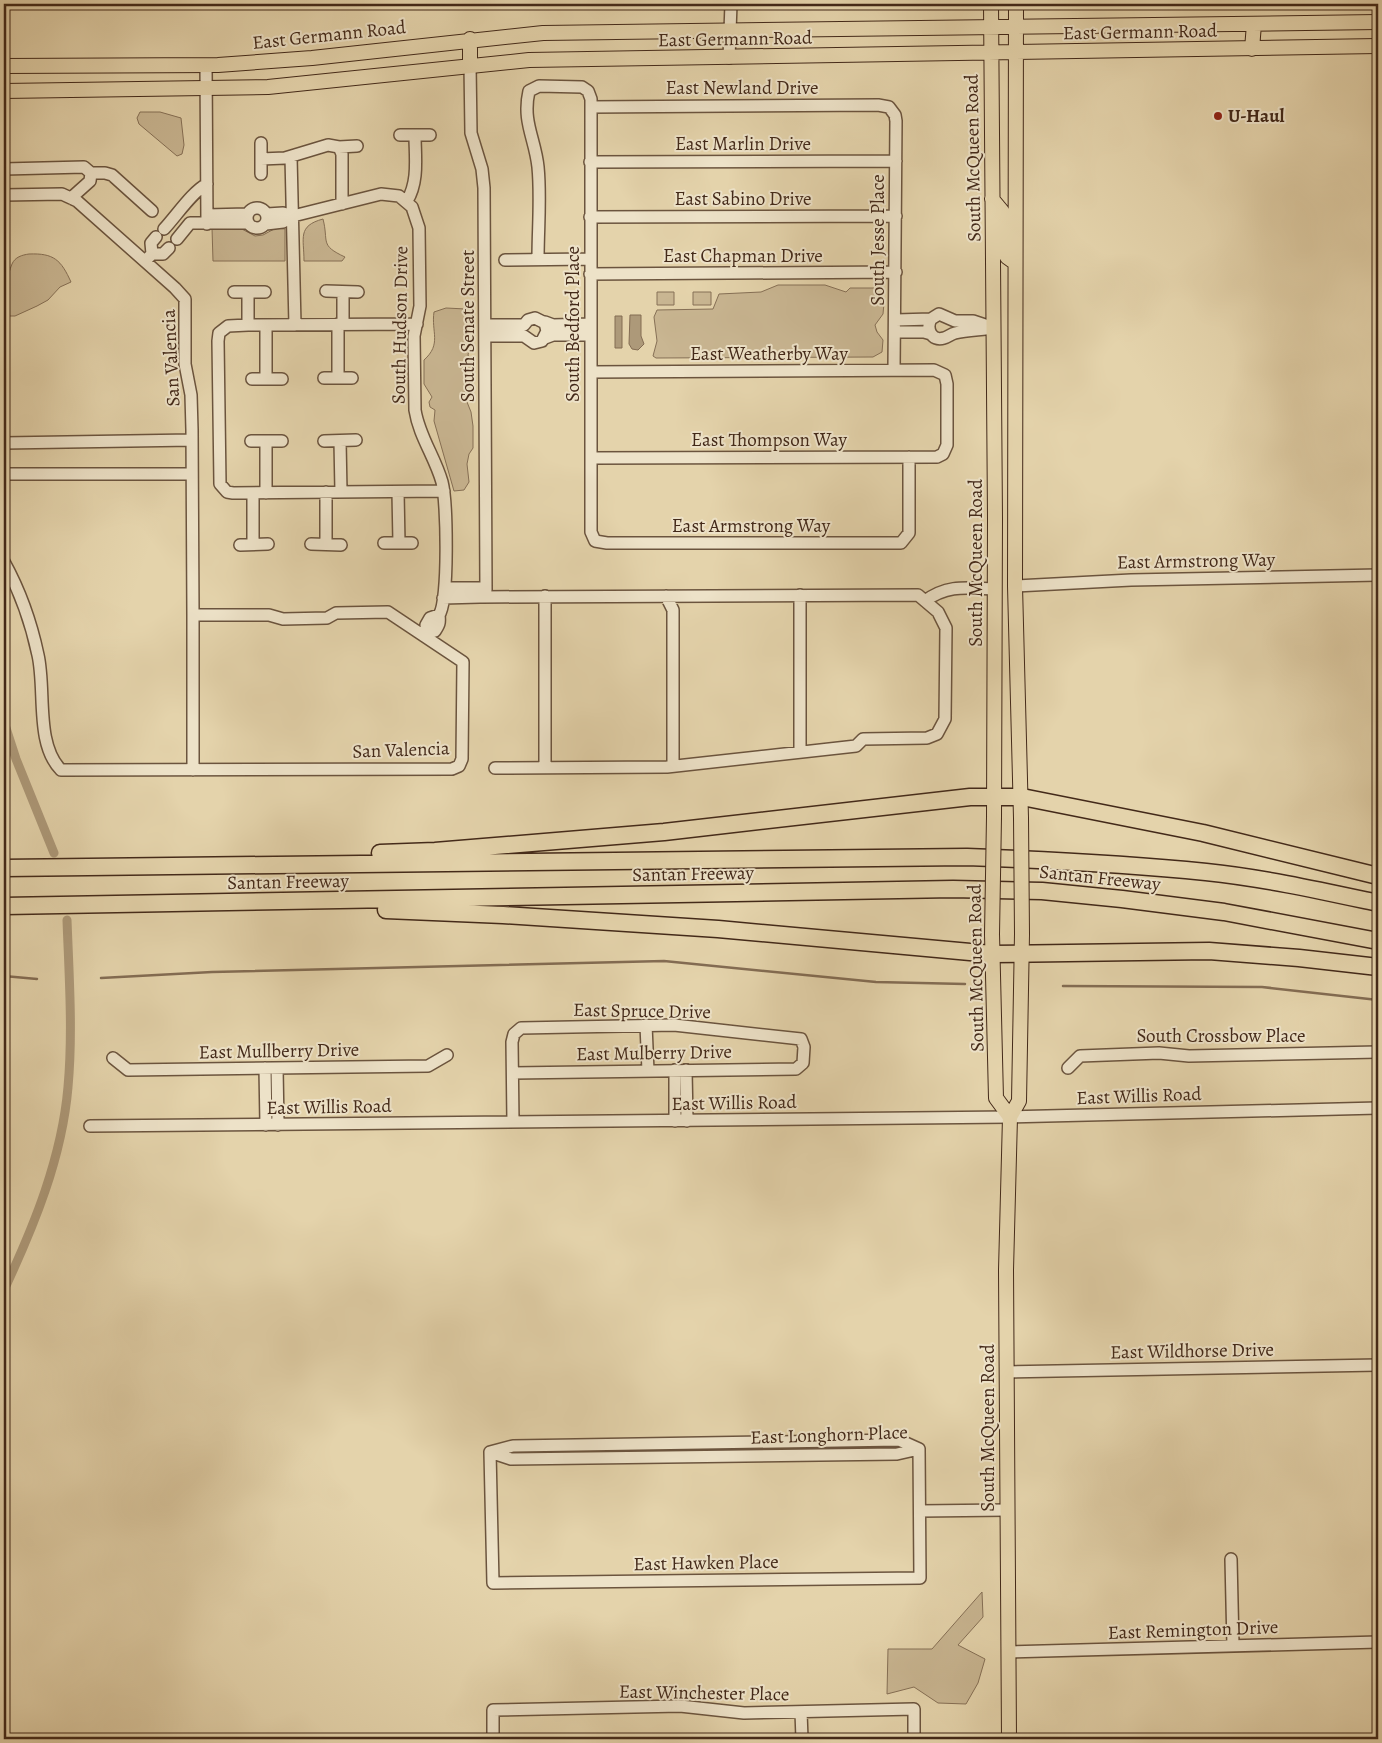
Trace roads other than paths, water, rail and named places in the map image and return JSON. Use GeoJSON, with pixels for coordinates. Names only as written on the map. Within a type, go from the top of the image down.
{"type":"FeatureCollection","features":[{"type":"Feature","properties":{"kind":"highway"},"geometry":{"type":"LineString","coordinates":[[221,866],[294,857],[435,851],[654,833],[970,797],[1022,797],[1203,833],[1378,876]]}},
{"type":"Feature","properties":{"kind":"highway","name":"Santan Freeway"},"geometry":{"type":"LineString","coordinates":[[4,868],[968,857],[1095,863],[1206,872],[1281,884],[1378,904]]}},
{"type":"Feature","properties":{"kind":"highway","name":"Santan Freeway"},"geometry":{"type":"LineString","coordinates":[[4,906],[92,906],[953,889],[1042,891],[1224,912],[1378,941]]}},
{"type":"Feature","properties":{"kind":"highway"},"geometry":{"type":"LineString","coordinates":[[92,906],[437,911],[816,937],[992,954],[1209,951],[1378,967]]}},
{"type":"Feature","properties":{"kind":"main road","name":"South McQueen Road"},"geometry":{"type":"LineString","coordinates":[[991,4],[994,328],[994,817],[992,954],[996,1098],[1010,1117]]}},
{"type":"Feature","properties":{"kind":"main road","name":"South McQueen Road"},"geometry":{"type":"LineString","coordinates":[[1009,1739],[1006,1240],[1010,1117],[1019,1102],[1023,955],[1022,797],[1015,586],[1014,262],[1016,4]]}},
{"type":"Feature","properties":{"kind":"main road","name":"East Germann Road"},"geometry":{"type":"LineString","coordinates":[[4,66],[206,65],[312,58],[470,39],[543,33],[1378,22]]}},
{"type":"Feature","properties":{"kind":"main road"},"geometry":{"type":"LineString","coordinates":[[1252,49],[1254,24]]}},
{"type":"Feature","properties":{"kind":"main road"},"geometry":{"type":"LineString","coordinates":[[470,39],[470,65]]}},
{"type":"Feature","properties":{"kind":"main road","name":"East Germann Road"},"geometry":{"type":"LineString","coordinates":[[4,91],[205,89],[320,83],[529,60],[990,54],[1378,46]]}},
{"type":"Feature","properties":{"kind":"main road"},"geometry":{"type":"LineString","coordinates":[[992,199],[1002,211],[1004,252],[1014,262]]}},
{"type":"Feature","properties":{"kind":"main road"},"geometry":{"type":"LineString","coordinates":[[994,328],[1014,328]]}},
{"type":"Feature","properties":{"kind":"main road"},"geometry":{"type":"LineString","coordinates":[[994,588],[1015,586]]}},
{"type":"Feature","properties":{"kind":"street"},"geometry":{"type":"LineString","coordinates":[[729,58],[728,31],[731,4]]}},
{"type":"Feature","properties":{"kind":"street"},"geometry":{"type":"LineString","coordinates":[[206,65],[207,219]]}},
{"type":"Feature","properties":{"kind":"street","name":"South Senate Street"},"geometry":{"type":"LineString","coordinates":[[470,65],[471,134],[482,170],[484,188],[484,592]]}},
{"type":"Feature","properties":{"kind":"street"},"geometry":{"type":"LineString","coordinates":[[538,259],[538,167],[527,120],[526,104],[529,91],[534,86],[582,86],[588,91],[591,107]]}},
{"type":"Feature","properties":{"kind":"street","name":"East Newland Drive"},"geometry":{"type":"LineString","coordinates":[[591,107],[878,105],[892,110]]}},
{"type":"Feature","properties":{"kind":"street","name":"South Bedford Place"},"geometry":{"type":"LineString","coordinates":[[591,107],[591,532],[596,541]]}},
{"type":"Feature","properties":{"kind":"street","name":"South Jesse Place"},"geometry":{"type":"LineString","coordinates":[[892,110],[896,122],[896,326],[894,370]]}},
{"type":"Feature","properties":{"kind":"street"},"geometry":{"type":"LineString","coordinates":[[400,135],[430,135]]}},
{"type":"Feature","properties":{"kind":"street"},"geometry":{"type":"LineString","coordinates":[[266,219],[284,222],[293,216],[380,194],[390,194],[407,201],[412,194],[415,175],[415,135]]}},
{"type":"Feature","properties":{"kind":"street"},"geometry":{"type":"LineString","coordinates":[[261,142],[261,174]]}},
{"type":"Feature","properties":{"kind":"street"},"geometry":{"type":"LineString","coordinates":[[261,159],[291,157],[328,146],[357,146]]}},
{"type":"Feature","properties":{"kind":"street"},"geometry":{"type":"LineString","coordinates":[[339,146],[342,154],[342,204]]}},
{"type":"Feature","properties":{"kind":"street"},"geometry":{"type":"LineString","coordinates":[[291,157],[295,325]]}},
{"type":"Feature","properties":{"kind":"street","name":"East Marlin Drive"},"geometry":{"type":"LineString","coordinates":[[590,162],[896,161]]}},
{"type":"Feature","properties":{"kind":"street"},"geometry":{"type":"LineString","coordinates":[[4,169],[84,167],[91,173],[105,172],[152,211]]}},
{"type":"Feature","properties":{"kind":"street"},"geometry":{"type":"LineString","coordinates":[[4,195],[62,194],[71,198],[90,181],[91,173]]}},
{"type":"Feature","properties":{"kind":"street"},"geometry":{"type":"LineString","coordinates":[[207,184],[197,189],[151,243],[148,258],[163,254],[190,224],[207,219],[247,219],[257,228],[266,219]]}},
{"type":"Feature","properties":{"kind":"street","name":"San Valencia"},"geometry":{"type":"LineString","coordinates":[[71,198],[148,258],[185,300],[185,364],[191,395],[192,440],[193,770]]}},
{"type":"Feature","properties":{"kind":"street","name":"South Hudson Drive"},"geometry":{"type":"LineString","coordinates":[[407,201],[416,214],[419,228],[420,306],[414,336],[415,410],[417,422],[439,472],[444,491],[444,593]]}},
{"type":"Feature","properties":{"kind":"street"},"geometry":{"type":"LineString","coordinates":[[247,219],[255,208],[262,209],[266,219]]}},
{"type":"Feature","properties":{"kind":"street","name":"East Sabino Drive"},"geometry":{"type":"LineString","coordinates":[[590,217],[896,216]]}},
{"type":"Feature","properties":{"kind":"street"},"geometry":{"type":"LineString","coordinates":[[175,217],[186,228]]}},
{"type":"Feature","properties":{"kind":"street"},"geometry":{"type":"LineString","coordinates":[[505,260],[590,259]]}},
{"type":"Feature","properties":{"kind":"street","name":"East Chapman Drive"},"geometry":{"type":"LineString","coordinates":[[590,274],[896,272]]}},
{"type":"Feature","properties":{"kind":"street"},"geometry":{"type":"LineString","coordinates":[[234,292],[265,292]]}},
{"type":"Feature","properties":{"kind":"street"},"geometry":{"type":"LineString","coordinates":[[248,292],[248,324]]}},
{"type":"Feature","properties":{"kind":"street"},"geometry":{"type":"LineString","coordinates":[[326,292],[358,292]]}},
{"type":"Feature","properties":{"kind":"street"},"geometry":{"type":"LineString","coordinates":[[338,378],[342,292]]}},
{"type":"Feature","properties":{"kind":"street"},"geometry":{"type":"LineString","coordinates":[[896,326],[931,319],[936,315],[944,314],[955,321],[973,321],[994,328]]}},
{"type":"Feature","properties":{"kind":"street"},"geometry":{"type":"LineString","coordinates":[[485,330],[524,325],[528,320],[535,318],[553,325],[590,330]]}},
{"type":"Feature","properties":{"kind":"street"},"geometry":{"type":"LineString","coordinates":[[931,319],[928,327],[931,334]]}},
{"type":"Feature","properties":{"kind":"street"},"geometry":{"type":"LineString","coordinates":[[544,322],[548,331],[545,338]]}},
{"type":"Feature","properties":{"kind":"street"},"geometry":{"type":"LineString","coordinates":[[417,324],[248,324],[228,326],[219,332],[219,478],[222,488],[227,492],[444,491]]}},
{"type":"Feature","properties":{"kind":"street"},"geometry":{"type":"LineString","coordinates":[[266,324],[266,378]]}},
{"type":"Feature","properties":{"kind":"street"},"geometry":{"type":"LineString","coordinates":[[896,326],[931,334],[941,339],[955,333],[994,328]]}},
{"type":"Feature","properties":{"kind":"street"},"geometry":{"type":"LineString","coordinates":[[485,330],[524,336],[534,343],[554,335],[590,330]]}},
{"type":"Feature","properties":{"kind":"street","name":"East Weatherby Way"},"geometry":{"type":"LineString","coordinates":[[591,372],[934,370],[945,375],[948,384],[947,442],[945,451]]}},
{"type":"Feature","properties":{"kind":"street"},"geometry":{"type":"LineString","coordinates":[[324,378],[352,378]]}},
{"type":"Feature","properties":{"kind":"street"},"geometry":{"type":"LineString","coordinates":[[252,379],[282,379]]}},
{"type":"Feature","properties":{"kind":"street"},"geometry":{"type":"LineString","coordinates":[[4,443],[192,440]]}},
{"type":"Feature","properties":{"kind":"street"},"geometry":{"type":"LineString","coordinates":[[324,441],[356,440]]}},
{"type":"Feature","properties":{"kind":"street"},"geometry":{"type":"LineString","coordinates":[[251,441],[282,441]]}},
{"type":"Feature","properties":{"kind":"street"},"geometry":{"type":"LineString","coordinates":[[266,441],[266,492]]}},
{"type":"Feature","properties":{"kind":"street"},"geometry":{"type":"LineString","coordinates":[[340,441],[341,492]]}},
{"type":"Feature","properties":{"kind":"street","name":"East Thompson Way"},"geometry":{"type":"LineString","coordinates":[[591,458],[937,457],[945,451]]}},
{"type":"Feature","properties":{"kind":"street","name":"East Armstrong Way"},"geometry":{"type":"LineString","coordinates":[[596,541],[607,544],[895,544],[906,540],[910,530],[909,457]]}},
{"type":"Feature","properties":{"kind":"street"},"geometry":{"type":"LineString","coordinates":[[4,474],[192,474]]}},
{"type":"Feature","properties":{"kind":"street"},"geometry":{"type":"LineString","coordinates":[[326,492],[326,544]]}},
{"type":"Feature","properties":{"kind":"street"},"geometry":{"type":"LineString","coordinates":[[398,492],[399,543]]}},
{"type":"Feature","properties":{"kind":"street"},"geometry":{"type":"LineString","coordinates":[[254,493],[254,544]]}},
{"type":"Feature","properties":{"kind":"street"},"geometry":{"type":"LineString","coordinates":[[384,543],[412,543]]}},
{"type":"Feature","properties":{"kind":"street"},"geometry":{"type":"LineString","coordinates":[[240,545],[268,544]]}},
{"type":"Feature","properties":{"kind":"street"},"geometry":{"type":"LineString","coordinates":[[311,544],[341,545]]}},
{"type":"Feature","properties":{"kind":"street","name":"San Valencia"},"geometry":{"type":"LineString","coordinates":[[4,562],[17,586],[39,657],[43,717],[52,760],[62,770],[452,769],[459,766],[464,754],[463,662],[426,634],[388,612],[336,613],[327,618],[284,619],[269,615],[193,615]]}},
{"type":"Feature","properties":{"kind":"street","name":"East Armstrong Way"},"geometry":{"type":"LineString","coordinates":[[1015,586],[1131,580],[1378,575]]}},
{"type":"Feature","properties":{"kind":"street"},"geometry":{"type":"LineString","coordinates":[[925,601],[937,592],[949,588],[994,588]]}},
{"type":"Feature","properties":{"kind":"street"},"geometry":{"type":"LineString","coordinates":[[426,634],[434,631],[440,624],[439,615],[443,610],[444,593],[484,592],[545,596],[918,595],[938,612],[946,628],[945,719],[937,734],[927,738],[863,739],[856,746],[674,766],[495,768]]}},
{"type":"Feature","properties":{"kind":"street"},"geometry":{"type":"LineString","coordinates":[[800,595],[800,752]]}},
{"type":"Feature","properties":{"kind":"street"},"geometry":{"type":"LineString","coordinates":[[545,596],[545,768]]}},
{"type":"Feature","properties":{"kind":"street"},"geometry":{"type":"LineString","coordinates":[[666,596],[672,610],[674,766]]}},
{"type":"Feature","properties":{"kind":"street"},"geometry":{"type":"LineString","coordinates":[[646,1025],[648,1071]]}},
{"type":"Feature","properties":{"kind":"street","name":"East Spruce Drive"},"geometry":{"type":"LineString","coordinates":[[513,1073],[514,1034],[520,1028],[646,1025],[682,1026],[801,1039],[804,1048],[803,1063],[796,1069]]}},
{"type":"Feature","properties":{"kind":"street","name":"South Crossbow Place"},"geometry":{"type":"LineString","coordinates":[[1068,1068],[1080,1056],[1159,1053],[1189,1056],[1378,1052]]}},
{"type":"Feature","properties":{"kind":"street","name":"East Mullberry Drive"},"geometry":{"type":"LineString","coordinates":[[113,1058],[128,1070],[428,1066],[447,1055]]}},
{"type":"Feature","properties":{"kind":"street"},"geometry":{"type":"LineString","coordinates":[[265,1068],[271,1093],[272,1125]]}},
{"type":"Feature","properties":{"kind":"street"},"geometry":{"type":"LineString","coordinates":[[271,1093],[277,1068]]}},
{"type":"Feature","properties":{"kind":"street","name":"East Mulberry Drive"},"geometry":{"type":"LineString","coordinates":[[513,1073],[796,1069]]}},
{"type":"Feature","properties":{"kind":"street"},"geometry":{"type":"LineString","coordinates":[[680,1070],[681,1121]]}},
{"type":"Feature","properties":{"kind":"street"},"geometry":{"type":"LineString","coordinates":[[513,1073],[513,1122]]}},
{"type":"Feature","properties":{"kind":"street","name":"East Willis Road"},"geometry":{"type":"LineString","coordinates":[[90,1126],[1010,1117],[1378,1108]]}},
{"type":"Feature","properties":{"kind":"street","name":"East Wildhorse Drive"},"geometry":{"type":"LineString","coordinates":[[1006,1372],[1378,1365]]}},
{"type":"Feature","properties":{"kind":"street","name":"East Longhorn Place"},"geometry":{"type":"LineString","coordinates":[[490,1452],[513,1446],[539,1445],[899,1440],[919,1449]]}},
{"type":"Feature","properties":{"kind":"street"},"geometry":{"type":"LineString","coordinates":[[861,1441],[862,1454]]}},
{"type":"Feature","properties":{"kind":"street"},"geometry":{"type":"LineString","coordinates":[[782,1442],[782,1455]]}},
{"type":"Feature","properties":{"kind":"street"},"geometry":{"type":"LineString","coordinates":[[698,1443],[699,1456]]}},
{"type":"Feature","properties":{"kind":"street"},"geometry":{"type":"LineString","coordinates":[[618,1444],[618,1458]]}},
{"type":"Feature","properties":{"kind":"street"},"geometry":{"type":"LineString","coordinates":[[539,1445],[540,1458]]}},
{"type":"Feature","properties":{"kind":"street"},"geometry":{"type":"LineString","coordinates":[[919,1449],[920,1511],[1007,1510]]}},
{"type":"Feature","properties":{"kind":"street","name":"East Longhorn Place"},"geometry":{"type":"LineString","coordinates":[[490,1452],[511,1459],[897,1454],[919,1449]]}},
{"type":"Feature","properties":{"kind":"street","name":"East Hawken Place"},"geometry":{"type":"LineString","coordinates":[[490,1452],[493,1583],[920,1578],[920,1511]]}},
{"type":"Feature","properties":{"kind":"street"},"geometry":{"type":"LineString","coordinates":[[1231,1559],[1233,1646]]}},
{"type":"Feature","properties":{"kind":"street","name":"East Remington Drive"},"geometry":{"type":"LineString","coordinates":[[1009,1652],[1378,1642]]}},
{"type":"Feature","properties":{"kind":"street","name":"East Winchester Place"},"geometry":{"type":"LineString","coordinates":[[493,1739],[493,1710],[680,1706],[744,1713],[914,1709],[914,1739]]}},
{"type":"Feature","properties":{"kind":"street"},"geometry":{"type":"LineString","coordinates":[[801,1712],[802,1739]]}},
{"type":"Feature","properties":{"kind":"waterway"},"geometry":{"type":"LineString","coordinates":[[4,722],[16,759],[54,853]]}},
{"type":"Feature","properties":{"kind":"waterway"},"geometry":{"type":"LineString","coordinates":[[4,1290],[26,1241],[45,1191],[60,1140],[65,1113],[70,1045],[67,920]]}},
{"type":"Feature","properties":{"kind":"waterway"},"geometry":{"type":"LineString","coordinates":[[101,978],[212,972],[664,961],[876,982],[965,984]]}},
{"type":"Feature","properties":{"kind":"waterway"},"geometry":{"type":"LineString","coordinates":[[4,976],[37,979]]}},
{"type":"Feature","properties":{"kind":"waterway"},"geometry":{"type":"LineString","coordinates":[[1063,986],[1262,987],[1378,1000]]}},
{"type":"Feature","properties":{"kind":"place","name":"U-Haul"},"geometry":{"type":"Point","coordinates":[1218,116]}}]}
